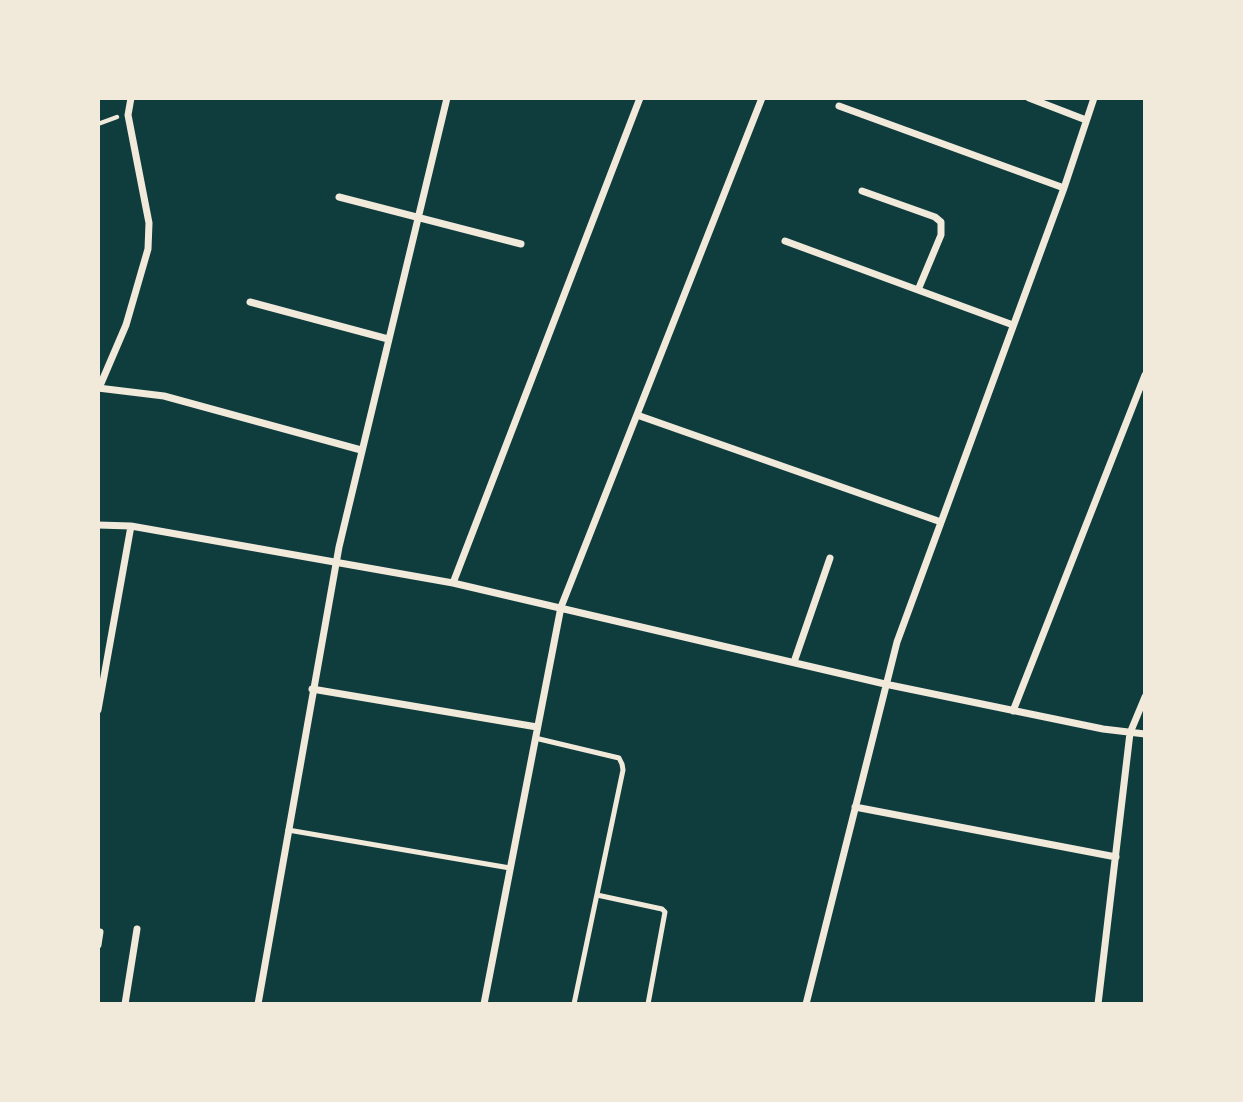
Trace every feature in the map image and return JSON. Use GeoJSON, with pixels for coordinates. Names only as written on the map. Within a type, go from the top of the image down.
{"type":"FeatureCollection","features":[{"type":"Feature","properties":{"kind":"street"},"geometry":{"type":"LineString","coordinates":[[131,98],[128,115],[149,223],[148,248],[126,325],[98,388],[164,396],[361,450]]}},
{"type":"Feature","properties":{"kind":"street"},"geometry":{"type":"LineString","coordinates":[[258,1004],[336,562],[447,98]]}},
{"type":"Feature","properties":{"kind":"street"},"geometry":{"type":"LineString","coordinates":[[453,583],[640,98]]}},
{"type":"Feature","properties":{"kind":"street"},"geometry":{"type":"LineString","coordinates":[[484,1004],[561,607],[762,98]]}},
{"type":"Feature","properties":{"kind":"street"},"geometry":{"type":"LineString","coordinates":[[1029,98],[1086,120]]}},
{"type":"Feature","properties":{"kind":"street"},"geometry":{"type":"LineString","coordinates":[[806,1004],[897,642],[1094,98]]}},
{"type":"Feature","properties":{"kind":"street"},"geometry":{"type":"LineString","coordinates":[[839,106],[1063,188]]}},
{"type":"Feature","properties":{"kind":"street"},"geometry":{"type":"LineString","coordinates":[[862,191],[935,217],[941,222],[941,235],[918,290]]}},
{"type":"Feature","properties":{"kind":"street"},"geometry":{"type":"LineString","coordinates":[[339,197],[521,244]]}},
{"type":"Feature","properties":{"kind":"street"},"geometry":{"type":"LineString","coordinates":[[785,241],[1013,326]]}},
{"type":"Feature","properties":{"kind":"street"},"geometry":{"type":"LineString","coordinates":[[250,302],[388,339]]}},
{"type":"Feature","properties":{"kind":"street"},"geometry":{"type":"LineString","coordinates":[[1013,710],[1145,375]]}},
{"type":"Feature","properties":{"kind":"street"},"geometry":{"type":"LineString","coordinates":[[636,415],[941,522]]}},
{"type":"Feature","properties":{"kind":"street"},"geometry":{"type":"LineString","coordinates":[[98,525],[131,526],[453,583],[885,684],[1145,734]]}},
{"type":"Feature","properties":{"kind":"street"},"geometry":{"type":"LineString","coordinates":[[98,710],[131,526]]}},
{"type":"Feature","properties":{"kind":"street"},"geometry":{"type":"LineString","coordinates":[[794,662],[830,558]]}},
{"type":"Feature","properties":{"kind":"street"},"geometry":{"type":"LineString","coordinates":[[312,690],[537,727]]}},
{"type":"Feature","properties":{"kind":"street"},"geometry":{"type":"LineString","coordinates":[[1098,1004],[1130,733],[1145,697]]}},
{"type":"Feature","properties":{"kind":"street"},"geometry":{"type":"LineString","coordinates":[[855,807],[1116,857]]}},
{"type":"Feature","properties":{"kind":"street"},"geometry":{"type":"LineString","coordinates":[[125,1004],[137,929]]}},
{"type":"Feature","properties":{"kind":"street"},"geometry":{"type":"LineString","coordinates":[[98,945],[100,932]]}},
{"type":"Feature","properties":{"kind":"lane"},"geometry":{"type":"LineString","coordinates":[[535,738],[619,758],[623,770],[574,1004]]}},
{"type":"Feature","properties":{"kind":"lane"},"geometry":{"type":"LineString","coordinates":[[288,830],[510,868]]}},
{"type":"Feature","properties":{"kind":"lane"},"geometry":{"type":"LineString","coordinates":[[597,895],[662,909],[665,912],[648,1004]]}}]}
